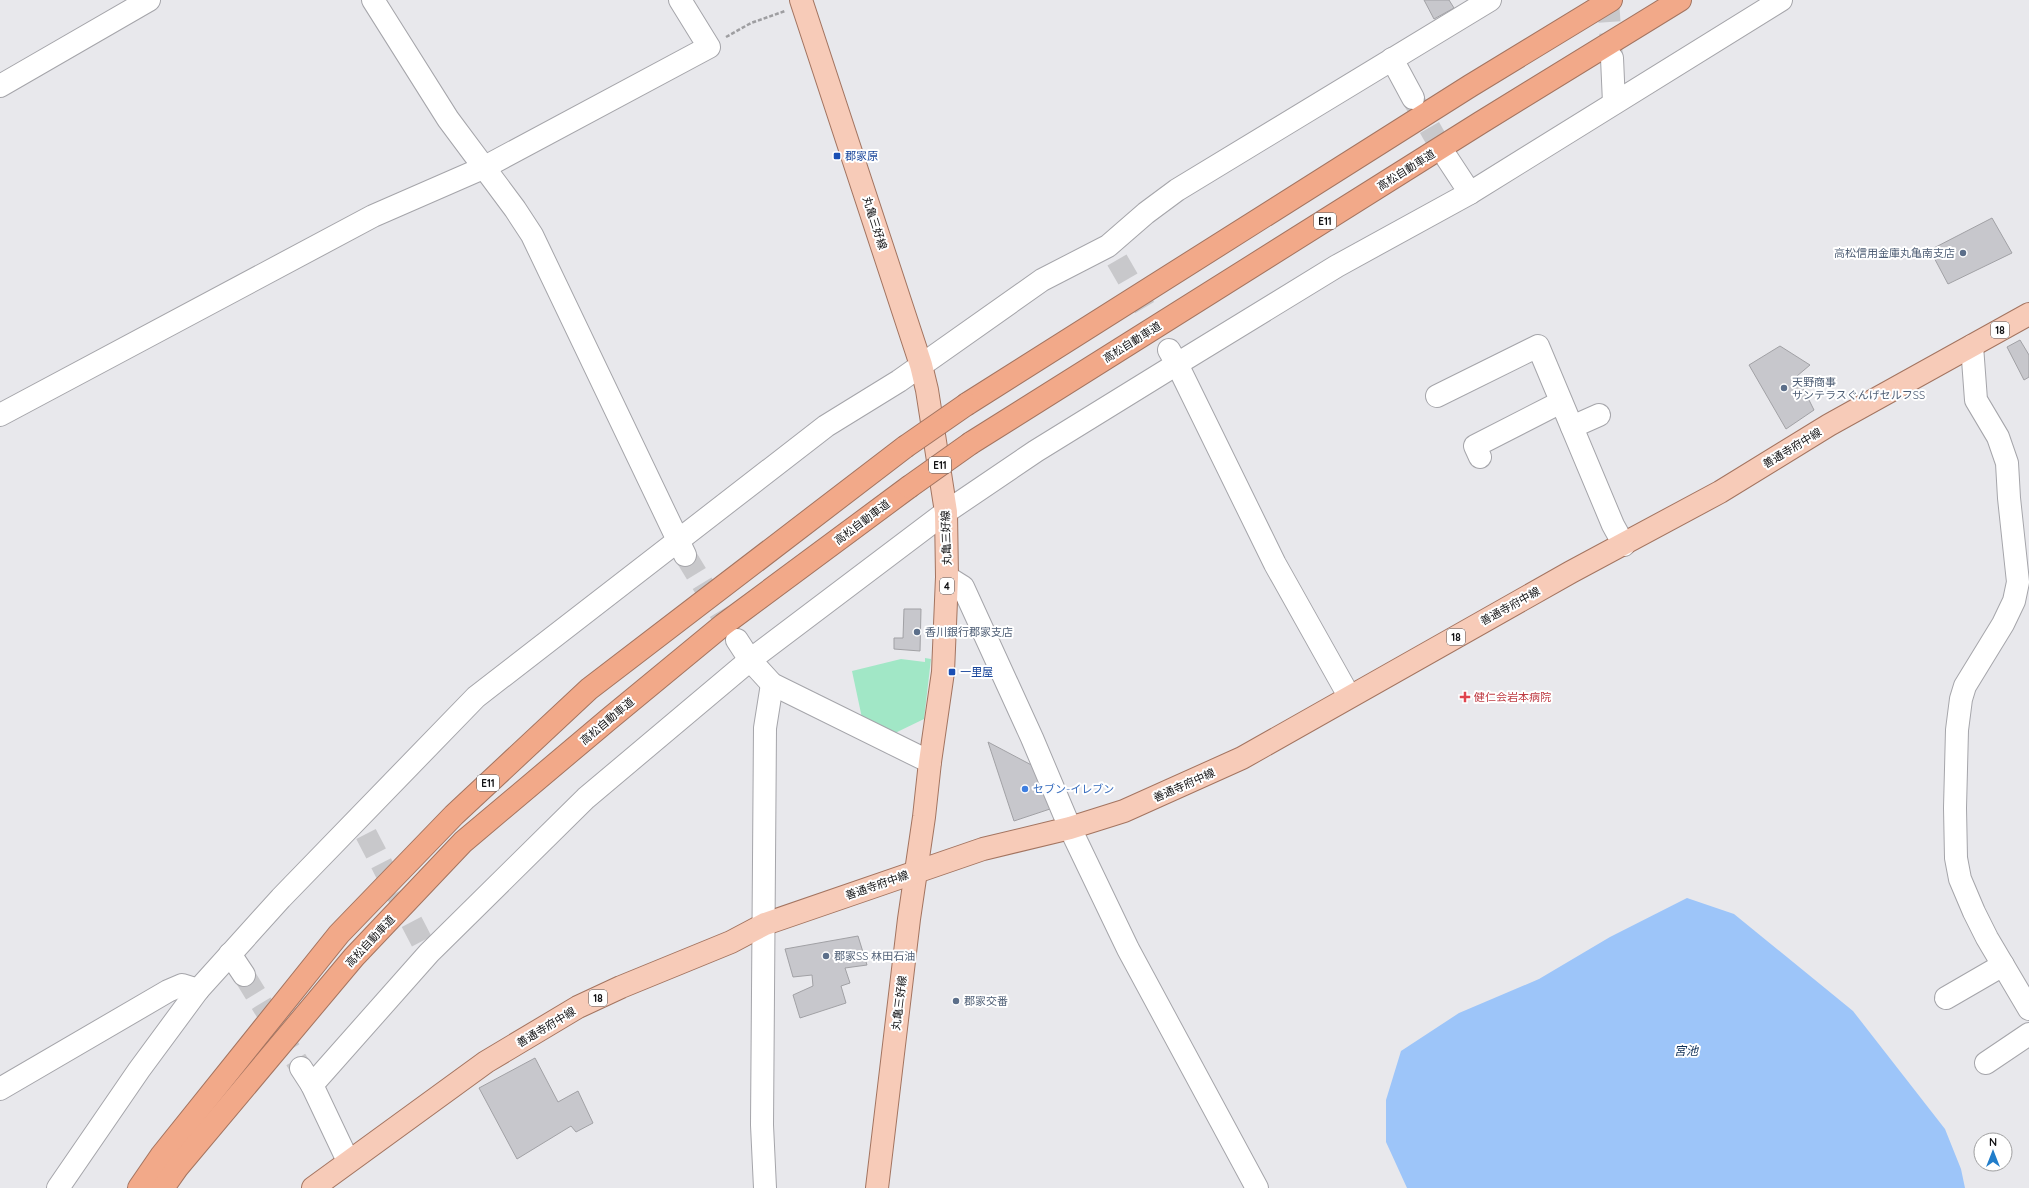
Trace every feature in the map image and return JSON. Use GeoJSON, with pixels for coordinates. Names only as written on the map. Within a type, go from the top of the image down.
{"type":"FeatureCollection","features":[{"type":"Feature","properties":{"kind":"highway","name":"E11"},"geometry":{"type":"LineString","coordinates":[[140,1188],[161,1156],[340,934],[454,814],[589,689],[905,447],[967,404],[1463,90],[1611,0]]}},
{"type":"Feature","properties":{"kind":"highway","name":"高松自動車道"},"geometry":{"type":"LineString","coordinates":[[163,1188],[176,1168],[354,956],[463,842],[608,719],[723,625],[909,487],[971,443],[1480,123],[1680,0]]}},
{"type":"Feature","properties":{"kind":"main road","name":"丸亀三好線"},"geometry":{"type":"LineString","coordinates":[[802,3],[921,365],[946,512],[947,577],[943,672],[916,871],[877,1188]]}},
{"type":"Feature","properties":{"kind":"main road","name":"善通寺府中線"},"geometry":{"type":"LineString","coordinates":[[313,1188],[348,1161],[486,1062],[578,1007],[687,958],[731,942],[765,924],[983,849],[1070,828],[1124,811],[1205,776],[1242,758],[1349,696],[1571,572],[1624,545],[1720,492],[1829,425],[2029,314]]}},
{"type":"Feature","properties":{"kind":"street"},"geometry":{"type":"LineString","coordinates":[[0,86],[149,0]]}},
{"type":"Feature","properties":{"kind":"street"},"geometry":{"type":"LineString","coordinates":[[373,0],[448,119],[515,209],[532,235],[681,547]]}},
{"type":"Feature","properties":{"kind":"street"},"geometry":{"type":"LineString","coordinates":[[0,415],[373,216],[484,168],[709,47],[680,0]]}},
{"type":"Feature","properties":{"kind":"street"},"geometry":{"type":"LineString","coordinates":[[348,1161],[307,1077],[426,947],[586,798],[750,660],[946,512],[1173,357],[1470,193],[1614,103],[1750,9],[1781,0]]}},
{"type":"Feature","properties":{"kind":"street"},"geometry":{"type":"LineString","coordinates":[[58,1188],[139,1070],[198,990],[281,898],[361,827],[476,697],[681,547],[826,426],[890,387],[1042,280],[1113,253],[1146,213],[1177,190],[1392,59],[1481,2]]}},
{"type":"Feature","properties":{"kind":"street"},"geometry":{"type":"LineString","coordinates":[[1612,58],[1614,103]]}},
{"type":"Feature","properties":{"kind":"street"},"geometry":{"type":"LineString","coordinates":[[1392,59],[1413,98]]}},
{"type":"Feature","properties":{"kind":"street"},"geometry":{"type":"LineString","coordinates":[[1447,158],[1470,193]]}},
{"type":"Feature","properties":{"kind":"street"},"geometry":{"type":"LineString","coordinates":[[1437,396],[1538,346],[1613,526],[1624,545]]}},
{"type":"Feature","properties":{"kind":"street"},"geometry":{"type":"LineString","coordinates":[[1972,346],[1976,400],[1998,437],[2007,463],[2009,498],[2018,582],[2014,601],[2003,624],[1965,686],[1961,699],[1957,730],[1955,808],[1956,858],[1960,879],[1974,912],[1987,938],[2029,1009]]}},
{"type":"Feature","properties":{"kind":"street"},"geometry":{"type":"LineString","coordinates":[[1173,357],[1275,564],[1349,696]]}},
{"type":"Feature","properties":{"kind":"street"},"geometry":{"type":"LineString","coordinates":[[1480,457],[1475,446],[1561,402]]}},
{"type":"Feature","properties":{"kind":"street"},"geometry":{"type":"LineString","coordinates":[[1572,427],[1599,415]]}},
{"type":"Feature","properties":{"kind":"street"},"geometry":{"type":"LineString","coordinates":[[947,577],[963,588],[1032,738],[1070,828],[1128,949],[1257,1188]]}},
{"type":"Feature","properties":{"kind":"street"},"geometry":{"type":"LineString","coordinates":[[737,640],[750,660],[772,684],[930,762]]}},
{"type":"Feature","properties":{"kind":"street"},"geometry":{"type":"LineString","coordinates":[[764,1188],[762,1117],[765,924],[765,728],[772,684]]}},
{"type":"Feature","properties":{"kind":"street"},"geometry":{"type":"LineString","coordinates":[[230,954],[244,975]]}},
{"type":"Feature","properties":{"kind":"street"},"geometry":{"type":"LineString","coordinates":[[1946,998],[2003,965]]}},
{"type":"Feature","properties":{"kind":"street"},"geometry":{"type":"LineString","coordinates":[[0,1089],[168,991],[182,985],[198,990]]}},
{"type":"Feature","properties":{"kind":"street"},"geometry":{"type":"LineString","coordinates":[[1986,1063],[2029,1034]]}},
{"type":"Feature","properties":{"kind":"path"},"geometry":{"type":"LineString","coordinates":[[709,47],[750,23],[802,3]]}},
{"type":"Feature","properties":{"kind":"green space"},"geometry":{"type":"Polygon","coordinates":[[[925,658],[931,659],[924,719],[893,734],[862,718],[852,671],[901,659],[925,662],[925,658]]]}},
{"type":"Feature","properties":{"kind":"water","name":"宮池"},"geometry":{"type":"Polygon","coordinates":[[[1687,898],[1734,914],[1853,1011],[1945,1129],[1961,1169],[1965,1188],[1407,1188],[1386,1142],[1386,1100],[1401,1051],[1459,1013],[1539,979],[1610,937],[1687,898]]]}},
{"type":"Feature","properties":{"kind":"building"},"geometry":{"type":"Polygon","coordinates":[[[1424,0],[1449,0],[1454,8],[1434,19],[1424,0]]]}},
{"type":"Feature","properties":{"kind":"building"},"geometry":{"type":"Polygon","coordinates":[[[1992,218],[2012,253],[1948,284],[1930,250],[1992,218]]]}},
{"type":"Feature","properties":{"kind":"building"},"geometry":{"type":"Polygon","coordinates":[[[2020,340],[2029,355],[2029,377],[2024,380],[2007,347],[2020,340]]]}},
{"type":"Feature","properties":{"kind":"building"},"geometry":{"type":"Polygon","coordinates":[[[1780,346],[1810,365],[1797,376],[1814,410],[1786,429],[1749,365],[1780,346]]]}},
{"type":"Feature","properties":{"kind":"building"},"geometry":{"type":"Polygon","coordinates":[[[904,609],[921,609],[920,651],[894,649],[894,638],[903,638],[904,609]]]}},
{"type":"Feature","properties":{"kind":"building","name":"セブン-イレブン"},"geometry":{"type":"Polygon","coordinates":[[[988,742],[1039,769],[1053,808],[1014,821],[988,742]]]}},
{"type":"Feature","properties":{"kind":"building"},"geometry":{"type":"Polygon","coordinates":[[[858,936],[867,965],[845,968],[850,983],[841,986],[846,1003],[800,1018],[793,995],[813,986],[812,975],[793,977],[785,949],[858,936]]]}},
{"type":"Feature","properties":{"kind":"building"},"geometry":{"type":"Polygon","coordinates":[[[535,1058],[558,1102],[578,1091],[593,1123],[576,1132],[571,1126],[517,1159],[479,1088],[535,1058]]]}},
{"type":"Feature","properties":{"kind":"tunnel"},"geometry":{"type":"LineString","coordinates":[[1608,0],[1612,58]]}},
{"type":"Feature","properties":{"kind":"tunnel"},"geometry":{"type":"LineString","coordinates":[[1413,99],[1447,158]]}},
{"type":"Feature","properties":{"kind":"tunnel"},"geometry":{"type":"LineString","coordinates":[[1117,260],[1169,350]]}},
{"type":"Feature","properties":{"kind":"tunnel"},"geometry":{"type":"LineString","coordinates":[[685,555],[736,639]]}},
{"type":"Feature","properties":{"kind":"tunnel"},"geometry":{"type":"LineString","coordinates":[[366,834],[422,942]]}},
{"type":"Feature","properties":{"kind":"tunnel"},"geometry":{"type":"LineString","coordinates":[[244,975],[301,1068]]}},
{"type":"Feature","properties":{"kind":"place","name":"郡家原"},"geometry":{"type":"Point","coordinates":[837,156]}},
{"type":"Feature","properties":{"kind":"place","name":"高松信用金庫丸亀南支店"},"geometry":{"type":"Point","coordinates":[1963,253]}},
{"type":"Feature","properties":{"kind":"place","name":"天野商事 サンテラスぐんげセルフSS"},"geometry":{"type":"Point","coordinates":[1784,388]}},
{"type":"Feature","properties":{"kind":"place","name":"香川銀行郡家支店"},"geometry":{"type":"Point","coordinates":[917,632]}},
{"type":"Feature","properties":{"kind":"place","name":"一里屋"},"geometry":{"type":"Point","coordinates":[952,672]}},
{"type":"Feature","properties":{"kind":"place","name":"健仁会岩本病院"},"geometry":{"type":"Point","coordinates":[1465,697]}},
{"type":"Feature","properties":{"kind":"place","name":"セブン-イレブン"},"geometry":{"type":"Point","coordinates":[1025,789]}},
{"type":"Feature","properties":{"kind":"place","name":"郡家SS 林田石油"},"geometry":{"type":"Point","coordinates":[826,956]}},
{"type":"Feature","properties":{"kind":"place","name":"郡家交番"},"geometry":{"type":"Point","coordinates":[956,1001]}}]}
